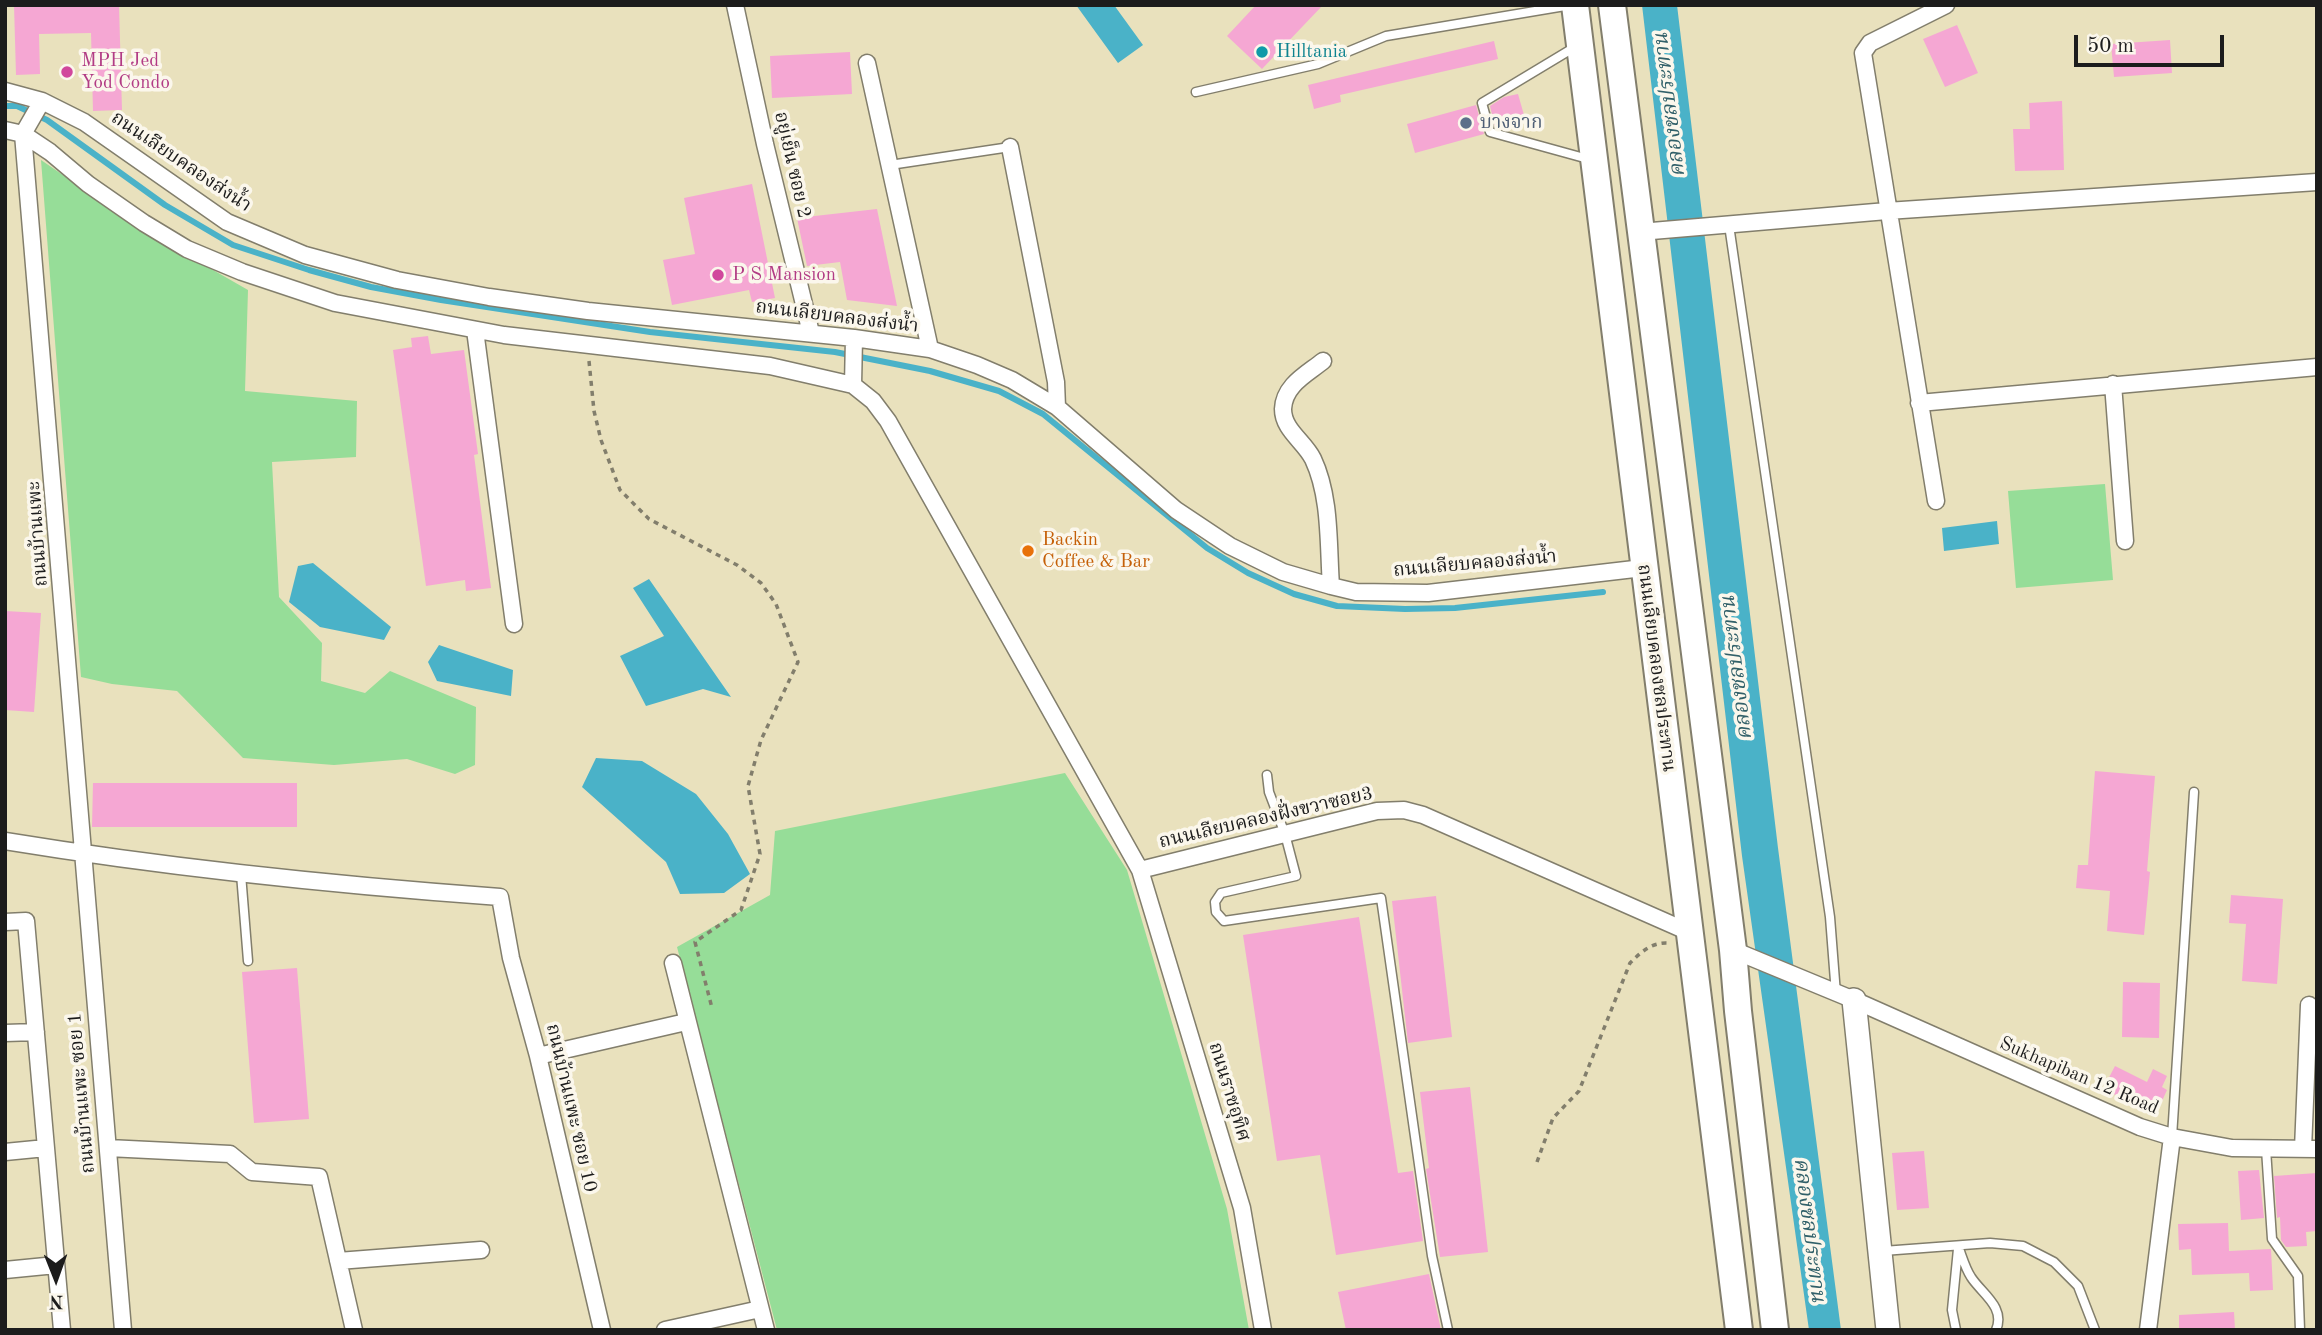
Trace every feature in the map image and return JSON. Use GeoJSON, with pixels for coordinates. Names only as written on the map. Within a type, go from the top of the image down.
{"type":"FeatureCollection","features":[{"type":"Feature","properties":{"kind":"main road","name":"ถนนเลียบคลองชลประทาน"},"geometry":{"type":"LineString","coordinates":[[1573,5],[1739,1330]]}},
{"type":"Feature","properties":{"kind":"main road","name":"ถนนเลียบคลองชลประทาน"},"geometry":{"type":"LineString","coordinates":[[1612,5],[1733,950],[1774,1330]]}},
{"type":"Feature","properties":{"kind":"main road"},"geometry":{"type":"LineString","coordinates":[[1687,901],[1694,912],[1702,910],[1693,834],[1713,793]]}},
{"type":"Feature","properties":{"kind":"main road"},"geometry":{"type":"LineString","coordinates":[[1701,1012],[1702,965],[1712,959],[1719,961],[1727,970],[1738,1011]]}},
{"type":"Feature","properties":{"kind":"main road"},"geometry":{"type":"LineString","coordinates":[[1845,997],[1888,1330]]}},
{"type":"Feature","properties":{"kind":"street","name":"อยู่เย็น ซอย 2"},"geometry":{"type":"LineString","coordinates":[[735,5],[765,144],[811,333]]}},
{"type":"Feature","properties":{"kind":"street"},"geometry":{"type":"LineString","coordinates":[[1936,501],[1863,53],[1870,43],[1946,5]]}},
{"type":"Feature","properties":{"kind":"street"},"geometry":{"type":"LineString","coordinates":[[867,63],[930,349]]}},
{"type":"Feature","properties":{"kind":"street","name":"ถนนเลียบคลองส่งน้ำ"},"geometry":{"type":"LineString","coordinates":[[5,91],[42,101],[84,122],[227,222],[305,255],[397,280],[489,297],[588,311],[811,333],[930,349],[1012,380],[1057,407],[1176,510],[1230,546],[1283,572],[1331,586],[1356,592],[1428,593],[1643,568]]}},
{"type":"Feature","properties":{"kind":"street"},"geometry":{"type":"LineString","coordinates":[[23,134],[42,101]]}},
{"type":"Feature","properties":{"kind":"street"},"geometry":{"type":"LineString","coordinates":[[5,130],[23,134],[50,152],[88,184],[187,249],[242,272],[335,303],[475,330],[770,366],[853,385],[854,338]]}},
{"type":"Feature","properties":{"kind":"street","name":"ถนนบ้านแพะ"},"geometry":{"type":"LineString","coordinates":[[23,134],[55,491],[83,854]]}},
{"type":"Feature","properties":{"kind":"street"},"geometry":{"type":"LineString","coordinates":[[1010,146],[1056,382],[1057,407]]}},
{"type":"Feature","properties":{"kind":"street"},"geometry":{"type":"LineString","coordinates":[[1640,232],[1887,211],[2317,182]]}},
{"type":"Feature","properties":{"kind":"street"},"geometry":{"type":"LineString","coordinates":[[475,330],[514,624]]}},
{"type":"Feature","properties":{"kind":"street"},"geometry":{"type":"LineString","coordinates":[[1323,361],[1294,382],[1284,400],[1283,411],[1288,426],[1312,458],[1325,498],[1331,586]]}},
{"type":"Feature","properties":{"kind":"street"},"geometry":{"type":"LineString","coordinates":[[1919,402],[2317,367]]}},
{"type":"Feature","properties":{"kind":"street"},"geometry":{"type":"LineString","coordinates":[[2113,384],[2124,541]]}},
{"type":"Feature","properties":{"kind":"street","name":"ถนนเลียบคลองฝั่งขวาซอย3"},"geometry":{"type":"LineString","coordinates":[[853,385],[873,401],[888,421],[1140,870],[1377,811],[1404,810],[1423,815],[1692,939]]}},
{"type":"Feature","properties":{"kind":"street"},"geometry":{"type":"LineString","coordinates":[[5,841],[241,874]]}},
{"type":"Feature","properties":{"kind":"street","name":"ถนนบ้านแพะ ซอย 1"},"geometry":{"type":"LineString","coordinates":[[83,854],[124,1330]]}},
{"type":"Feature","properties":{"kind":"street","name":"ถนนราชอุทิศ"},"geometry":{"type":"LineString","coordinates":[[1140,870],[1242,1209],[1263,1330]]}},
{"type":"Feature","properties":{"kind":"street","name":"ถนนบ้านแพะ ซอย 10"},"geometry":{"type":"LineString","coordinates":[[241,874],[355,887],[500,897],[511,958],[538,1056],[602,1330]]}},
{"type":"Feature","properties":{"kind":"street"},"geometry":{"type":"LineString","coordinates":[[5,922],[26,921],[62,1330]]}},
{"type":"Feature","properties":{"kind":"street","name":"Sukhapiban 12 Road"},"geometry":{"type":"LineString","coordinates":[[1733,950],[2140,1127],[2172,1137],[2232,1148],[2310,1149]]}},
{"type":"Feature","properties":{"kind":"street"},"geometry":{"type":"LineString","coordinates":[[673,963],[766,1330]]}},
{"type":"Feature","properties":{"kind":"street"},"geometry":{"type":"LineString","coordinates":[[2309,1005],[2310,1149]]}},
{"type":"Feature","properties":{"kind":"street"},"geometry":{"type":"LineString","coordinates":[[538,1056],[686,1022]]}},
{"type":"Feature","properties":{"kind":"street"},"geometry":{"type":"LineString","coordinates":[[5,1034],[36,1032]]}},
{"type":"Feature","properties":{"kind":"street"},"geometry":{"type":"LineString","coordinates":[[2148,1330],[2172,1137]]}},
{"type":"Feature","properties":{"kind":"street"},"geometry":{"type":"LineString","coordinates":[[5,1152],[46,1148]]}},
{"type":"Feature","properties":{"kind":"street"},"geometry":{"type":"LineString","coordinates":[[108,1148],[230,1154],[252,1172],[318,1177],[354,1330]]}},
{"type":"Feature","properties":{"kind":"street"},"geometry":{"type":"LineString","coordinates":[[338,1261],[481,1250]]}},
{"type":"Feature","properties":{"kind":"street"},"geometry":{"type":"LineString","coordinates":[[5,1270],[56,1265]]}},
{"type":"Feature","properties":{"kind":"street"},"geometry":{"type":"LineString","coordinates":[[665,1330],[760,1309]]}},
{"type":"Feature","properties":{"kind":"lane"},"geometry":{"type":"LineString","coordinates":[[1196,92],[1318,64],[1386,36],[1573,5]]}},
{"type":"Feature","properties":{"kind":"lane"},"geometry":{"type":"LineString","coordinates":[[1580,44],[1482,103],[1490,132],[1594,160]]}},
{"type":"Feature","properties":{"kind":"lane"},"geometry":{"type":"LineString","coordinates":[[890,164],[1010,146]]}},
{"type":"Feature","properties":{"kind":"lane"},"geometry":{"type":"LineString","coordinates":[[1729,225],[1830,917],[1845,997]]}},
{"type":"Feature","properties":{"kind":"lane"},"geometry":{"type":"LineString","coordinates":[[1267,775],[1269,792],[1285,834],[1296,876],[1221,893],[1215,902],[1216,912],[1224,921],[1381,898],[1432,1256],[1448,1330]]}},
{"type":"Feature","properties":{"kind":"lane"},"geometry":{"type":"LineString","coordinates":[[2172,1137],[2194,792]]}},
{"type":"Feature","properties":{"kind":"lane"},"geometry":{"type":"LineString","coordinates":[[241,874],[248,961]]}},
{"type":"Feature","properties":{"kind":"lane"},"geometry":{"type":"LineString","coordinates":[[2266,1149],[2272,1239],[2298,1276],[2300,1330]]}},
{"type":"Feature","properties":{"kind":"lane"},"geometry":{"type":"LineString","coordinates":[[1879,1252],[1990,1243],[2023,1246],[2054,1262],[2078,1286],[2095,1330]]}},
{"type":"Feature","properties":{"kind":"lane"},"geometry":{"type":"LineString","coordinates":[[1956,1330],[1952,1310],[1958,1246]]}},
{"type":"Feature","properties":{"kind":"lane"},"geometry":{"type":"LineString","coordinates":[[1958,1246],[1972,1278],[1992,1300],[1998,1324],[1996,1330]]}},
{"type":"Feature","properties":{"kind":"path"},"geometry":{"type":"LineString","coordinates":[[586,345],[594,411],[601,440],[620,490],[649,519],[737,565],[761,583],[776,604],[798,662],[761,740],[748,786],[760,854],[741,910],[695,942],[712,1008]]}},
{"type":"Feature","properties":{"kind":"path"},"geometry":{"type":"LineString","coordinates":[[1537,1163],[1553,1118],[1579,1091],[1630,963],[1642,951],[1659,943],[1692,939]]}},
{"type":"Feature","properties":{"kind":"green space"},"geometry":{"type":"Polygon","coordinates":[[[41,160],[145,231],[248,290],[245,391],[357,401],[356,457],[272,462],[279,597],[322,643],[321,681],[365,693],[390,671],[476,707],[475,765],[455,774],[407,759],[334,765],[243,758],[177,691],[112,684],[81,677],[41,160]]]}},
{"type":"Feature","properties":{"kind":"green space"},"geometry":{"type":"Polygon","coordinates":[[[2105,484],[2113,580],[2016,588],[2008,491],[2105,484]]]}},
{"type":"Feature","properties":{"kind":"green space"},"geometry":{"type":"Polygon","coordinates":[[[1065,773],[1127,870],[1227,1209],[1249,1330],[777,1330],[677,947],[770,895],[775,831],[1065,773]]]}},
{"type":"Feature","properties":{"kind":"water"},"geometry":{"type":"Polygon","coordinates":[[[1076,5],[1114,5],[1143,45],[1118,63],[1076,5]]]}},
{"type":"Feature","properties":{"kind":"water","name":"คลองชลประทาน"},"geometry":{"type":"Polygon","coordinates":[[[1642,5],[1677,5],[1778,848],[1841,1330],[1809,1330],[1742,856],[1642,5]]]}},
{"type":"Feature","properties":{"kind":"water"},"geometry":{"type":"Polygon","coordinates":[[[1997,521],[1999,544],[1944,551],[1942,528],[1997,521]]]}},
{"type":"Feature","properties":{"kind":"water"},"geometry":{"type":"Polygon","coordinates":[[[313,563],[391,627],[384,640],[320,627],[289,602],[298,566],[313,563]]]}},
{"type":"Feature","properties":{"kind":"water"},"geometry":{"type":"Polygon","coordinates":[[[649,579],[731,697],[703,689],[646,706],[620,656],[664,636],[633,588],[649,579]]]}},
{"type":"Feature","properties":{"kind":"water"},"geometry":{"type":"Polygon","coordinates":[[[439,645],[513,670],[511,696],[437,681],[428,662],[439,645]]]}},
{"type":"Feature","properties":{"kind":"water"},"geometry":{"type":"Polygon","coordinates":[[[596,758],[642,761],[696,794],[728,834],[750,874],[724,893],[680,894],[666,862],[582,787],[596,758]]]}},
{"type":"Feature","properties":{"kind":"building"},"geometry":{"type":"Polygon","coordinates":[[[14,5],[119,5],[122,110],[93,111],[91,33],[39,34],[40,74],[16,75],[14,5]]]}},
{"type":"Feature","properties":{"kind":"building","name":"Hilltania"},"geometry":{"type":"Polygon","coordinates":[[[1256,5],[1323,5],[1262,69],[1227,36],[1256,5]]]}},
{"type":"Feature","properties":{"kind":"building"},"geometry":{"type":"Polygon","coordinates":[[[1957,25],[1978,73],[1945,87],[1923,39],[1957,25]]]}},
{"type":"Feature","properties":{"kind":"building"},"geometry":{"type":"Polygon","coordinates":[[[2170,40],[2172,73],[2114,77],[2111,44],[2170,40]]]}},
{"type":"Feature","properties":{"kind":"building"},"geometry":{"type":"Polygon","coordinates":[[[1494,41],[1498,59],[1340,95],[1341,102],[1314,109],[1308,85],[1494,41]]]}},
{"type":"Feature","properties":{"kind":"building"},"geometry":{"type":"Polygon","coordinates":[[[850,52],[852,94],[772,98],[770,56],[850,52]]]}},
{"type":"Feature","properties":{"kind":"building"},"geometry":{"type":"Polygon","coordinates":[[[1518,94],[1526,122],[1502,129],[1495,127],[1490,106],[1504,97],[1518,94]]]}},
{"type":"Feature","properties":{"kind":"building"},"geometry":{"type":"Polygon","coordinates":[[[2062,101],[2064,170],[2015,171],[2013,129],[2030,129],[2029,103],[2062,101]]]}},
{"type":"Feature","properties":{"kind":"building","name":"บางจาก"},"geometry":{"type":"Polygon","coordinates":[[[1476,105],[1484,134],[1415,153],[1407,124],[1476,105]]]}},
{"type":"Feature","properties":{"kind":"building"},"geometry":{"type":"Polygon","coordinates":[[[752,184],[775,298],[752,302],[749,290],[672,305],[663,260],[695,254],[684,198],[752,184]]]}},
{"type":"Feature","properties":{"kind":"building"},"geometry":{"type":"Polygon","coordinates":[[[877,209],[897,306],[847,300],[840,262],[807,266],[797,218],[877,209]]]}},
{"type":"Feature","properties":{"kind":"building"},"geometry":{"type":"Polygon","coordinates":[[[428,336],[431,354],[464,350],[478,454],[474,455],[491,588],[466,591],[465,580],[426,586],[393,350],[412,347],[411,338],[428,336]]]}},
{"type":"Feature","properties":{"kind":"building"},"geometry":{"type":"Polygon","coordinates":[[[5,611],[41,613],[34,712],[5,710],[5,611]]]}},
{"type":"Feature","properties":{"kind":"building"},"geometry":{"type":"Polygon","coordinates":[[[2095,771],[2155,776],[2144,935],[2107,931],[2110,891],[2076,888],[2078,865],[2088,865],[2095,771]]]}},
{"type":"Feature","properties":{"kind":"building"},"geometry":{"type":"Polygon","coordinates":[[[93,783],[297,783],[297,827],[92,827],[93,783]]]}},
{"type":"Feature","properties":{"kind":"building"},"geometry":{"type":"Polygon","coordinates":[[[2231,895],[2283,899],[2277,984],[2242,981],[2246,924],[2229,923],[2231,895]]]}},
{"type":"Feature","properties":{"kind":"building"},"geometry":{"type":"Polygon","coordinates":[[[1436,896],[1452,1037],[1408,1043],[1392,901],[1436,896]]]}},
{"type":"Feature","properties":{"kind":"building"},"geometry":{"type":"Polygon","coordinates":[[[1359,917],[1398,1173],[1413,1171],[1423,1241],[1336,1255],[1320,1155],[1277,1161],[1243,935],[1359,917]]]}},
{"type":"Feature","properties":{"kind":"building"},"geometry":{"type":"Polygon","coordinates":[[[297,968],[309,1119],[254,1123],[242,972],[297,968]]]}},
{"type":"Feature","properties":{"kind":"building"},"geometry":{"type":"Polygon","coordinates":[[[2123,982],[2160,983],[2159,1038],[2122,1037],[2123,982]]]}},
{"type":"Feature","properties":{"kind":"building"},"geometry":{"type":"Polygon","coordinates":[[[2115,1066],[2147,1082],[2153,1069],[2167,1076],[2162,1087],[2167,1090],[2156,1114],[2103,1089],[2115,1066]]]}},
{"type":"Feature","properties":{"kind":"building"},"geometry":{"type":"Polygon","coordinates":[[[1470,1087],[1488,1252],[1440,1257],[1426,1169],[1429,1168],[1420,1092],[1470,1087]]]}},
{"type":"Feature","properties":{"kind":"building"},"geometry":{"type":"Polygon","coordinates":[[[1924,1151],[1929,1208],[1897,1210],[1892,1153],[1924,1151]]]}},
{"type":"Feature","properties":{"kind":"building"},"geometry":{"type":"Polygon","coordinates":[[[2259,1170],[2264,1218],[2241,1220],[2238,1171],[2259,1170]]]}},
{"type":"Feature","properties":{"kind":"building"},"geometry":{"type":"Polygon","coordinates":[[[2317,1173],[2317,1231],[2306,1232],[2307,1246],[2286,1247],[2281,1240],[2280,1217],[2277,1218],[2274,1176],[2317,1173]]]}},
{"type":"Feature","properties":{"kind":"building"},"geometry":{"type":"Polygon","coordinates":[[[2228,1223],[2229,1251],[2271,1249],[2273,1290],[2250,1291],[2249,1273],[2192,1275],[2191,1249],[2179,1250],[2178,1224],[2228,1223]]]}},
{"type":"Feature","properties":{"kind":"building"},"geometry":{"type":"Polygon","coordinates":[[[1429,1274],[1441,1330],[1346,1330],[1338,1292],[1429,1274]]]}},
{"type":"Feature","properties":{"kind":"building"},"geometry":{"type":"Polygon","coordinates":[[[2234,1312],[2235,1330],[2179,1330],[2179,1315],[2234,1312]]]}},
{"type":"Feature","properties":{"kind":"waterway"},"geometry":{"type":"LineString","coordinates":[[5,106],[17,106],[47,120],[165,205],[233,245],[309,270],[371,287],[441,300],[650,332],[835,352],[930,371],[999,391],[1043,414],[1207,548],[1248,573],[1294,594],[1337,606],[1405,609],[1455,608],[1603,592]]}},
{"type":"Feature","properties":{"kind":"place","name":"Hilltania"},"geometry":{"type":"Point","coordinates":[1262,52]}},
{"type":"Feature","properties":{"kind":"place","name":"MPH Jed Yod Condo"},"geometry":{"type":"Point","coordinates":[67,72]}},
{"type":"Feature","properties":{"kind":"place","name":"บางจาก"},"geometry":{"type":"Point","coordinates":[1466,123]}},
{"type":"Feature","properties":{"kind":"place","name":"P S Mansion"},"geometry":{"type":"Point","coordinates":[718,275]}},
{"type":"Feature","properties":{"kind":"place","name":"Backin Coffee & Bar"},"geometry":{"type":"Point","coordinates":[1028,551]}}]}
